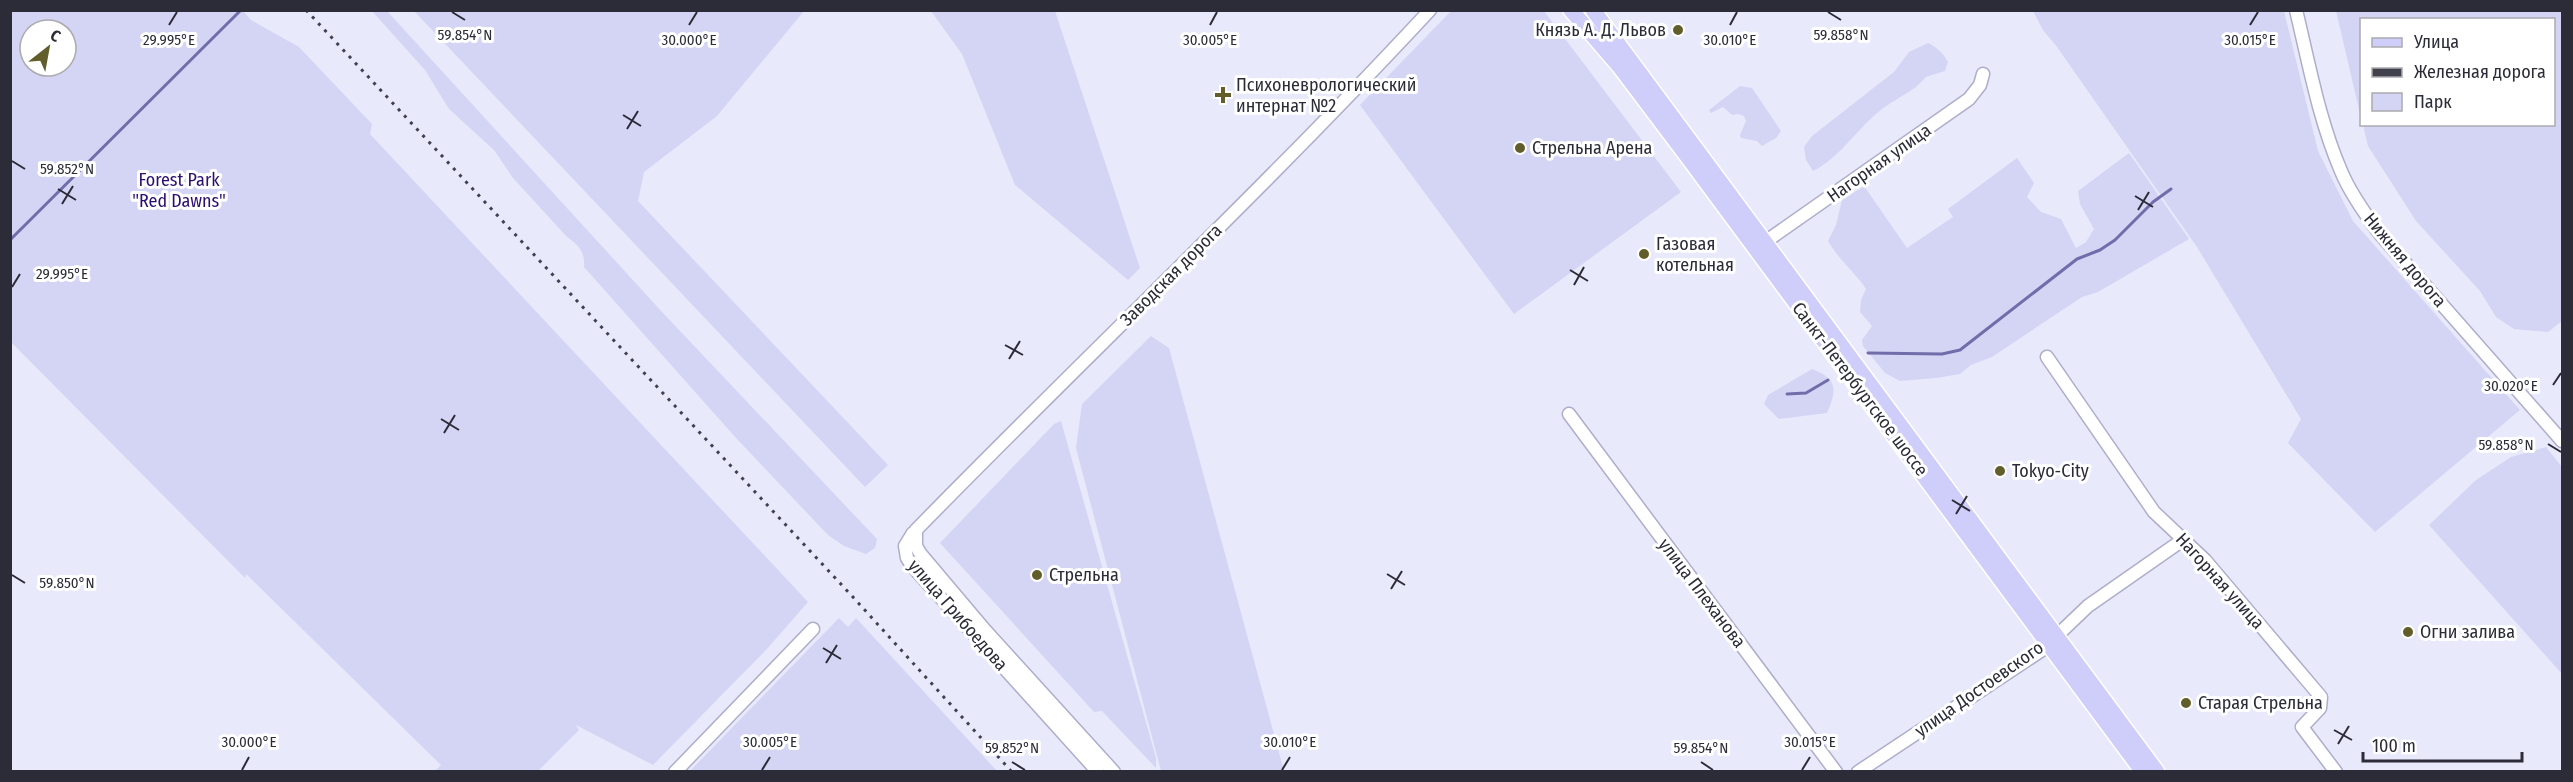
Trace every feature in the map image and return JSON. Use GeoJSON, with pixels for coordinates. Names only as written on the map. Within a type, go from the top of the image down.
{"type":"FeatureCollection","features":[{"type":"Feature","properties":{"kind":"main road","name":"Санкт-Петербургское шоссе"},"geometry":{"type":"LineString","coordinates":[[1571,10],[1620,68],[2052,638],[2157,771]]}},
{"type":"Feature","properties":{"kind":"main road","name":"Санкт-Петербургское шоссе"},"geometry":{"type":"LineString","coordinates":[[1593,10],[1765,242],[2052,638],[2143,771]]}},
{"type":"Feature","properties":{"kind":"street","name":"Заводская дорога"},"geometry":{"type":"LineString","coordinates":[[914,535],[1349,96],[1430,10]]}},
{"type":"Feature","properties":{"kind":"street","name":"Нижняя дорога"},"geometry":{"type":"LineString","coordinates":[[2296,10],[2327,133],[2341,172],[2360,207],[2380,234],[2562,441]]}},
{"type":"Feature","properties":{"kind":"street","name":"Нагорная улица"},"geometry":{"type":"LineString","coordinates":[[1765,242],[1969,99],[1980,85],[1983,74]]}},
{"type":"Feature","properties":{"kind":"street","name":"Нагорная улица"},"geometry":{"type":"LineString","coordinates":[[2047,357],[2154,512],[2205,560],[2321,697],[2320,708],[2302,727],[2336,771]]}},
{"type":"Feature","properties":{"kind":"street","name":"улица Плеханова"},"geometry":{"type":"LineString","coordinates":[[1569,414],[1836,771]]}},
{"type":"Feature","properties":{"kind":"street","name":"улица Грибоедова"},"geometry":{"type":"LineString","coordinates":[[914,535],[904,546],[907,558],[913,567],[1098,771]]}},
{"type":"Feature","properties":{"kind":"street","name":"улица Грибоедова"},"geometry":{"type":"LineString","coordinates":[[914,535],[920,553],[985,630],[1114,771]]}},
{"type":"Feature","properties":{"kind":"street","name":"улица Достоевского"},"geometry":{"type":"LineString","coordinates":[[1858,771],[2042,650],[2088,606],[2184,539]]}},
{"type":"Feature","properties":{"kind":"street"},"geometry":{"type":"LineString","coordinates":[[675,771],[813,629]]}},
{"type":"Feature","properties":{"kind":"green space","name":"Forest Park \"Red Dawns\""},"geometry":{"type":"Polygon","coordinates":[[[10,11],[243,11],[251,20],[299,47],[372,124],[370,134],[808,602],[766,650],[653,765],[576,725],[579,730],[538,771],[435,771],[441,765],[246,574],[245,578],[11,342],[10,11]]]}},
{"type":"Feature","properties":{"kind":"green space"},"geometry":{"type":"Polygon","coordinates":[[[372,11],[387,11],[663,313],[877,539],[875,548],[866,554],[844,546],[828,535],[736,438],[584,267],[582,253],[578,246],[513,178],[494,150],[449,109],[425,70],[372,11]]]}},
{"type":"Feature","properties":{"kind":"green space"},"geometry":{"type":"Polygon","coordinates":[[[414,11],[804,11],[717,116],[644,172],[638,201],[888,465],[865,487],[414,11]]]}},
{"type":"Feature","properties":{"kind":"green space"},"geometry":{"type":"Polygon","coordinates":[[[931,11],[1055,11],[1140,268],[1128,280],[1015,185],[962,54],[931,11]]]}},
{"type":"Feature","properties":{"kind":"green space","name":"Стрельна Арена"},"geometry":{"type":"Polygon","coordinates":[[[1451,11],[1544,11],[1681,192],[1514,314],[1360,105],[1451,11]]]}},
{"type":"Feature","properties":{"kind":"green space"},"geometry":{"type":"Polygon","coordinates":[[[2033,11],[2284,11],[2318,151],[2353,221],[2520,410],[2375,532],[2288,443],[2301,419],[2197,247],[2043,30],[2033,11]]]}},
{"type":"Feature","properties":{"kind":"green space"},"geometry":{"type":"Polygon","coordinates":[[[2336,11],[2562,11],[2562,321],[2548,332],[2514,329],[2496,317],[2480,291],[2416,221],[2368,146],[2363,126],[2555,126],[2555,18],[2360,18],[2360,114],[2336,11]]]}},
{"type":"Feature","properties":{"kind":"green space"},"geometry":{"type":"Polygon","coordinates":[[[1928,43],[1937,48],[1948,62],[1945,71],[1926,77],[1916,87],[1882,109],[1839,152],[1813,171],[1806,160],[1804,147],[1812,136],[1894,72],[1909,52],[1928,43]]]}},
{"type":"Feature","properties":{"kind":"green space"},"geometry":{"type":"Polygon","coordinates":[[[1740,86],[1752,88],[1781,131],[1776,138],[1762,146],[1757,141],[1741,138],[1740,135],[1746,121],[1744,116],[1732,115],[1723,107],[1711,113],[1709,110],[1740,86]]]}},
{"type":"Feature","properties":{"kind":"green space"},"geometry":{"type":"Polygon","coordinates":[[[2129,153],[2189,239],[2098,292],[2082,297],[1992,357],[1971,365],[1960,374],[1900,381],[1885,373],[1863,346],[1862,340],[1872,326],[1860,312],[1861,300],[1866,289],[1828,241],[1836,225],[1842,200],[1864,186],[1907,248],[1953,217],[1948,209],[2017,158],[2034,183],[2027,197],[2041,212],[2061,219],[2076,248],[2086,242],[2094,229],[2080,204],[2078,191],[2129,153]]]}},
{"type":"Feature","properties":{"kind":"green space"},"geometry":{"type":"Polygon","coordinates":[[[1151,336],[1169,348],[1284,771],[1161,771],[1076,448],[1082,404],[1151,336]]]}},
{"type":"Feature","properties":{"kind":"green space"},"geometry":{"type":"Polygon","coordinates":[[[1812,369],[1827,377],[1833,386],[1833,398],[1827,413],[1779,419],[1764,404],[1768,395],[1812,369]]]}},
{"type":"Feature","properties":{"kind":"green space","name":"Стрельна"},"geometry":{"type":"Polygon","coordinates":[[[1061,421],[1156,758],[1156,768],[1102,711],[1094,712],[940,543],[1054,424],[1061,421]]]}},
{"type":"Feature","properties":{"kind":"green space"},"geometry":{"type":"Polygon","coordinates":[[[2546,447],[2562,467],[2562,674],[2429,525],[2476,480],[2511,457],[2546,447]]]}},
{"type":"Feature","properties":{"kind":"green space"},"geometry":{"type":"Polygon","coordinates":[[[839,618],[848,627],[856,618],[997,771],[690,771],[839,618]]]}},
{"type":"Feature","properties":{"kind":"waterway"},"geometry":{"type":"LineString","coordinates":[[10,240],[241,10]]}},
{"type":"Feature","properties":{"kind":"waterway"},"geometry":{"type":"LineString","coordinates":[[1868,353],[1942,354],[1960,350],[2077,259],[2100,250],[2115,240],[2153,202],[2171,189]]}},
{"type":"Feature","properties":{"kind":"waterway"},"geometry":{"type":"LineString","coordinates":[[1787,394],[1806,393],[1828,380]]}},
{"type":"Feature","properties":{"kind":"railway"},"geometry":{"type":"LineString","coordinates":[[306,10],[852,596],[1012,772]]}},
{"type":"Feature","properties":{"kind":"place","name":"Князь А. Д. Львов"},"geometry":{"type":"Point","coordinates":[1678,30]}},
{"type":"Feature","properties":{"kind":"place","name":"Психоневрологический интернат №2"},"geometry":{"type":"Point","coordinates":[1223,95]}},
{"type":"Feature","properties":{"kind":"place","name":"Стрельна Арена"},"geometry":{"type":"Point","coordinates":[1520,148]}},
{"type":"Feature","properties":{"kind":"place","name":"Газовая котельная"},"geometry":{"type":"Point","coordinates":[1644,254]}},
{"type":"Feature","properties":{"kind":"place","name":"Tokyo-City"},"geometry":{"type":"Point","coordinates":[2000,471]}},
{"type":"Feature","properties":{"kind":"place","name":"Стрельна"},"geometry":{"type":"Point","coordinates":[1037,575]}},
{"type":"Feature","properties":{"kind":"place","name":"Огни залива"},"geometry":{"type":"Point","coordinates":[2408,632]}},
{"type":"Feature","properties":{"kind":"place","name":"Старая Стрельна"},"geometry":{"type":"Point","coordinates":[2186,703]}}]}
